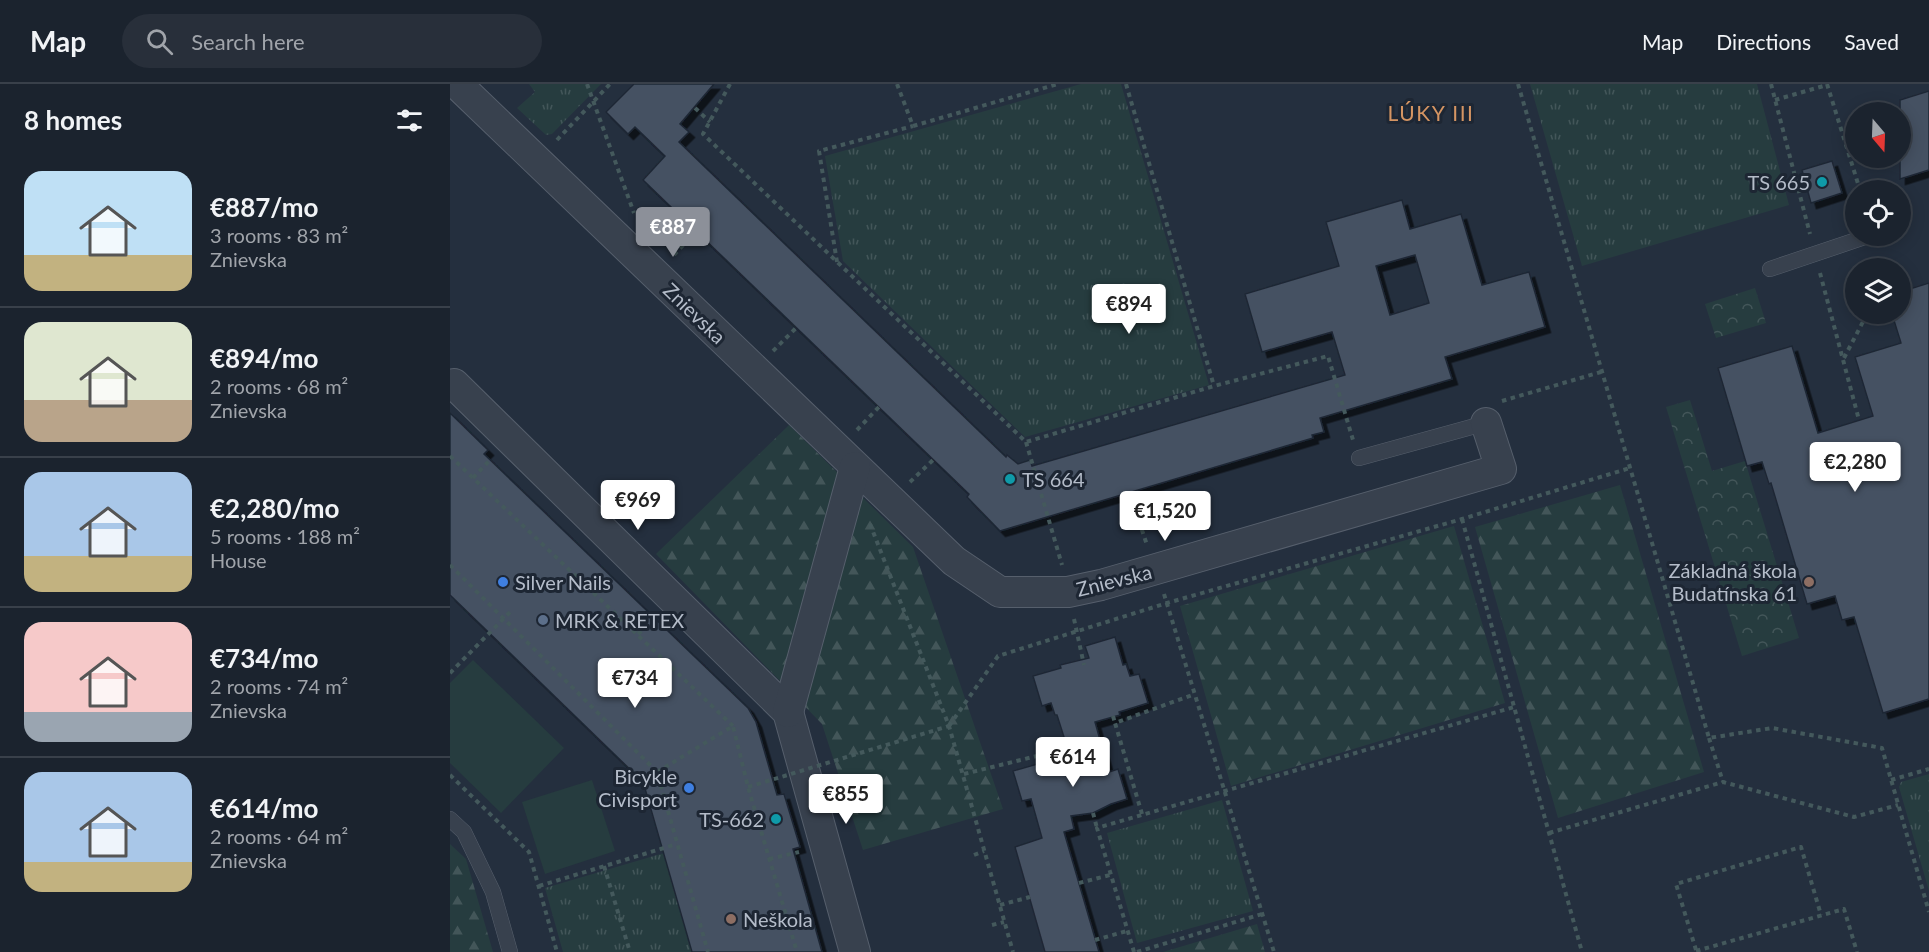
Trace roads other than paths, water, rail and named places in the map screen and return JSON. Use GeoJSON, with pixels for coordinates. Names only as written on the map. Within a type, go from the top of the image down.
{"type":"FeatureCollection","features":[{"type":"Feature","properties":{"kind":"street","name":"Znievska"},"geometry":{"type":"LineString","coordinates":[[457,84],[954,561],[1000,592],[1068,592],[1101,585],[1501,469],[1486,423]]}},
{"type":"Feature","properties":{"kind":"street"},"geometry":{"type":"LineString","coordinates":[[454,384],[788,712],[855,952]]}},
{"type":"Feature","properties":{"kind":"street"},"geometry":{"type":"LineString","coordinates":[[788,712],[855,467]]}},
{"type":"Feature","properties":{"kind":"lane"},"geometry":{"type":"LineString","coordinates":[[1770,269],[1845,244]]}},
{"type":"Feature","properties":{"kind":"lane"},"geometry":{"type":"LineString","coordinates":[[1359,458],[1486,423]]}},
{"type":"Feature","properties":{"kind":"lane"},"geometry":{"type":"LineString","coordinates":[[450,819],[464,832],[493,892],[510,952]]}},
{"type":"Feature","properties":{"kind":"place","name":"TS 665"},"geometry":{"type":"Point","coordinates":[1822,182]}},
{"type":"Feature","properties":{"kind":"place","name":"TS 664"},"geometry":{"type":"Point","coordinates":[1010,479]}},
{"type":"Feature","properties":{"kind":"place","name":"Silver Nails"},"geometry":{"type":"Point","coordinates":[503,582]}},
{"type":"Feature","properties":{"kind":"place","name":"Základná škola Budatínska 61"},"geometry":{"type":"Point","coordinates":[1809,582]}},
{"type":"Feature","properties":{"kind":"place","name":"MRK & RETEX"},"geometry":{"type":"Point","coordinates":[543,620]}},
{"type":"Feature","properties":{"kind":"place","name":"Bicykle Civisport"},"geometry":{"type":"Point","coordinates":[689,788]}},
{"type":"Feature","properties":{"kind":"place","name":"TS-662"},"geometry":{"type":"Point","coordinates":[776,819]}},
{"type":"Feature","properties":{"kind":"place","name":"Neškola"},"geometry":{"type":"Point","coordinates":[731,919]}},
{"type":"Feature","properties":{"kind":"district","name":"LÚKY III"},"geometry":{"type":"Point","coordinates":[1431,112]}}]}
